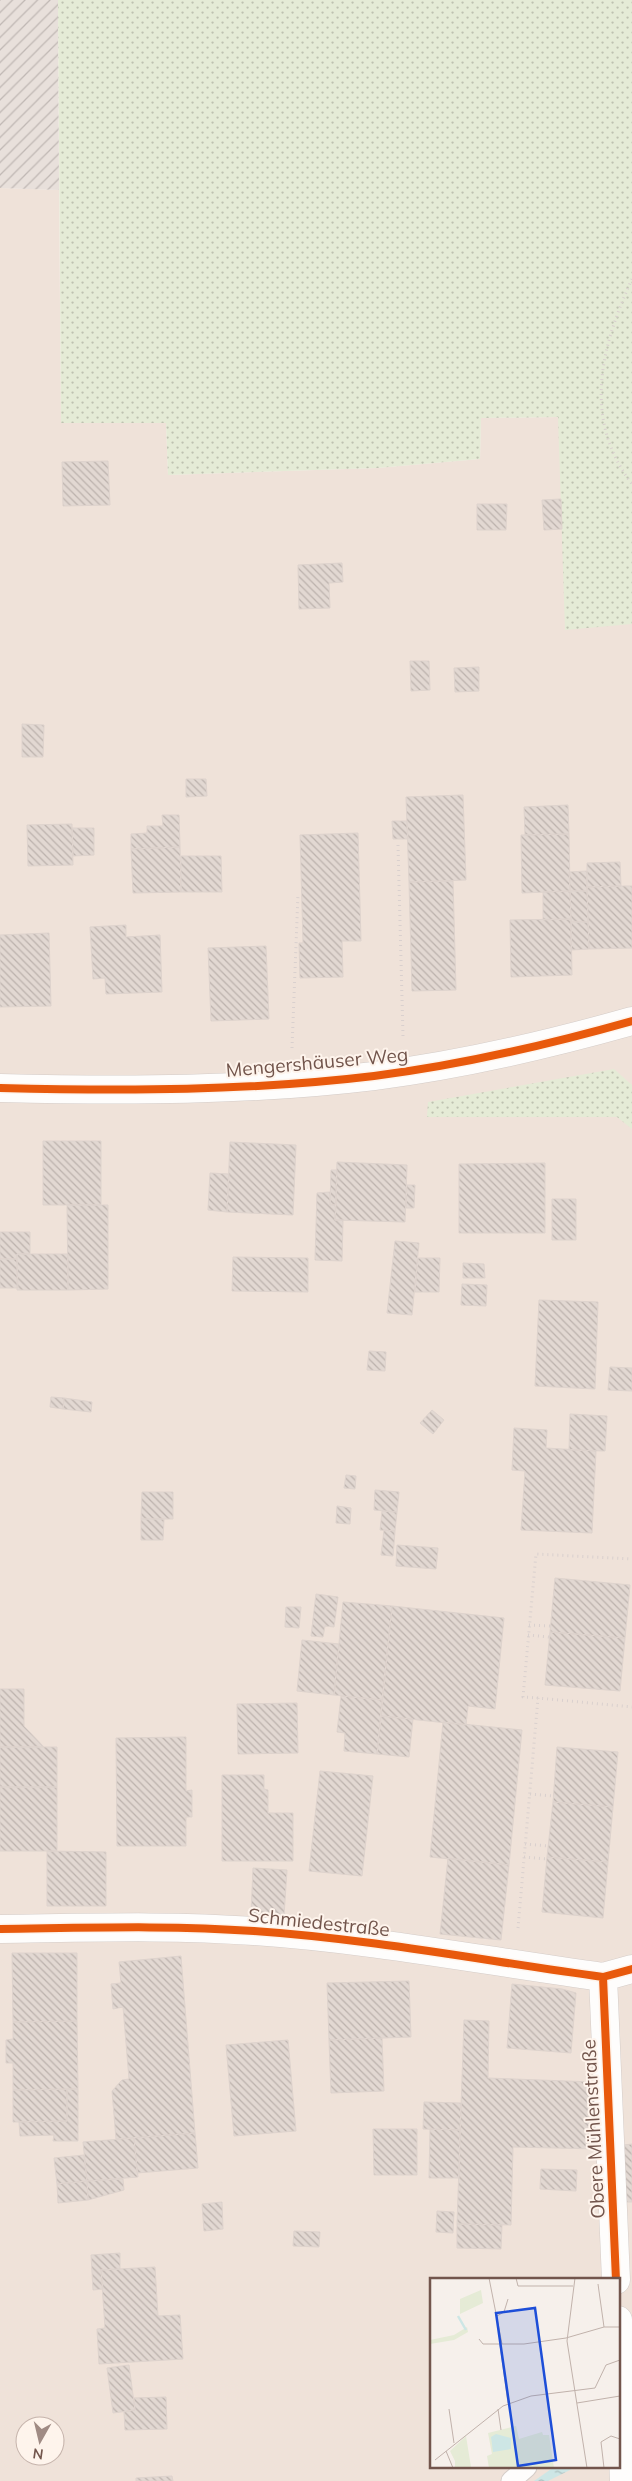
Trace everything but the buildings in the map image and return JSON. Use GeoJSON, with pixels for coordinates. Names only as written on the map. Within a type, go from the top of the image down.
{"type":"FeatureCollection","features":[{"type":"Feature","properties":{"kind":"street","name":"Mengershäuser Weg"},"geometry":{"type":"LineString","coordinates":[[0,1088],[176,1089],[291,1084],[404,1071],[541,1047],[632,1022]]}},
{"type":"Feature","properties":{"kind":"street","name":"Schmiedestraße"},"geometry":{"type":"LineString","coordinates":[[0,1929],[146,1927],[252,1931],[376,1943],[603,1977],[632,1969]]}},
{"type":"Feature","properties":{"kind":"street","name":"Obere Mühlenstraße"},"geometry":{"type":"LineString","coordinates":[[603,1977],[616,2278]]}},
{"type":"Feature","properties":{"kind":"street"},"geometry":{"type":"LineString","coordinates":[[620,2371],[623,2447]]}},
{"type":"Feature","properties":{"kind":"lane"},"geometry":{"type":"LineString","coordinates":[[511,2481],[526,2468]]}},
{"type":"Feature","properties":{"kind":"path"},"geometry":{"type":"LineString","coordinates":[[632,279],[612,325],[601,372],[606,429],[613,453],[632,484]]}},
{"type":"Feature","properties":{"kind":"path"},"geometry":{"type":"LineString","coordinates":[[398,845],[404,1071]]}},
{"type":"Feature","properties":{"kind":"path"},"geometry":{"type":"LineString","coordinates":[[291,1084],[298,894]]}},
{"type":"Feature","properties":{"kind":"path"},"geometry":{"type":"LineString","coordinates":[[632,1559],[536,1554],[523,1697],[632,1707]]}},
{"type":"Feature","properties":{"kind":"path"},"geometry":{"type":"LineString","coordinates":[[529,1625],[550,1626]]}},
{"type":"Feature","properties":{"kind":"path"},"geometry":{"type":"LineString","coordinates":[[528,1635],[549,1637]]}},
{"type":"Feature","properties":{"kind":"path"},"geometry":{"type":"LineString","coordinates":[[514,1965],[538,1698]]}},
{"type":"Feature","properties":{"kind":"path"},"geometry":{"type":"LineString","coordinates":[[530,1794],[553,1796]]}},
{"type":"Feature","properties":{"kind":"path"},"geometry":{"type":"LineString","coordinates":[[525,1844],[549,1846]]}},
{"type":"Feature","properties":{"kind":"path"},"geometry":{"type":"LineString","coordinates":[[524,1858],[547,1859]]}},
{"type":"Feature","properties":{"kind":"shaded area"},"geometry":{"type":"Polygon","coordinates":[[[0,0],[58,0],[59,190],[0,188],[0,0]]]}},
{"type":"Feature","properties":{"kind":"shaded area"},"geometry":{"type":"Polygon","coordinates":[[[632,0],[632,2481],[0,2481],[0,188],[59,190],[61,423],[166,423],[168,475],[377,468],[480,459],[481,418],[558,417],[632,0]]]}},
{"type":"Feature","properties":{"kind":"green space"},"geometry":{"type":"Polygon","coordinates":[[[58,0],[632,0],[632,624],[565,630],[558,417],[481,418],[480,459],[377,468],[168,475],[166,423],[61,423],[58,0]]]}},
{"type":"Feature","properties":{"kind":"green space"},"geometry":{"type":"Polygon","coordinates":[[[614,1069],[632,1085],[632,1129],[617,1117],[427,1117],[428,1102],[614,1069]]]}},
{"type":"Feature","properties":{"kind":"water"},"geometry":{"type":"Polygon","coordinates":[[[553,2468],[574,2468],[548,2481],[534,2481],[553,2468]]]}},
{"type":"Feature","properties":{"kind":"cycle path"},"geometry":{"type":"LineString","coordinates":[[0,1088],[93,1090],[187,1089],[327,1081],[374,1076],[472,1060],[536,1046],[632,1021]]}},
{"type":"Feature","properties":{"kind":"cycle path"},"geometry":{"type":"LineString","coordinates":[[0,1929],[158,1927],[254,1931],[341,1939],[603,1977],[632,1969]]}},
{"type":"Feature","properties":{"kind":"cycle path"},"geometry":{"type":"LineString","coordinates":[[603,1977],[616,2278]]}}]}
